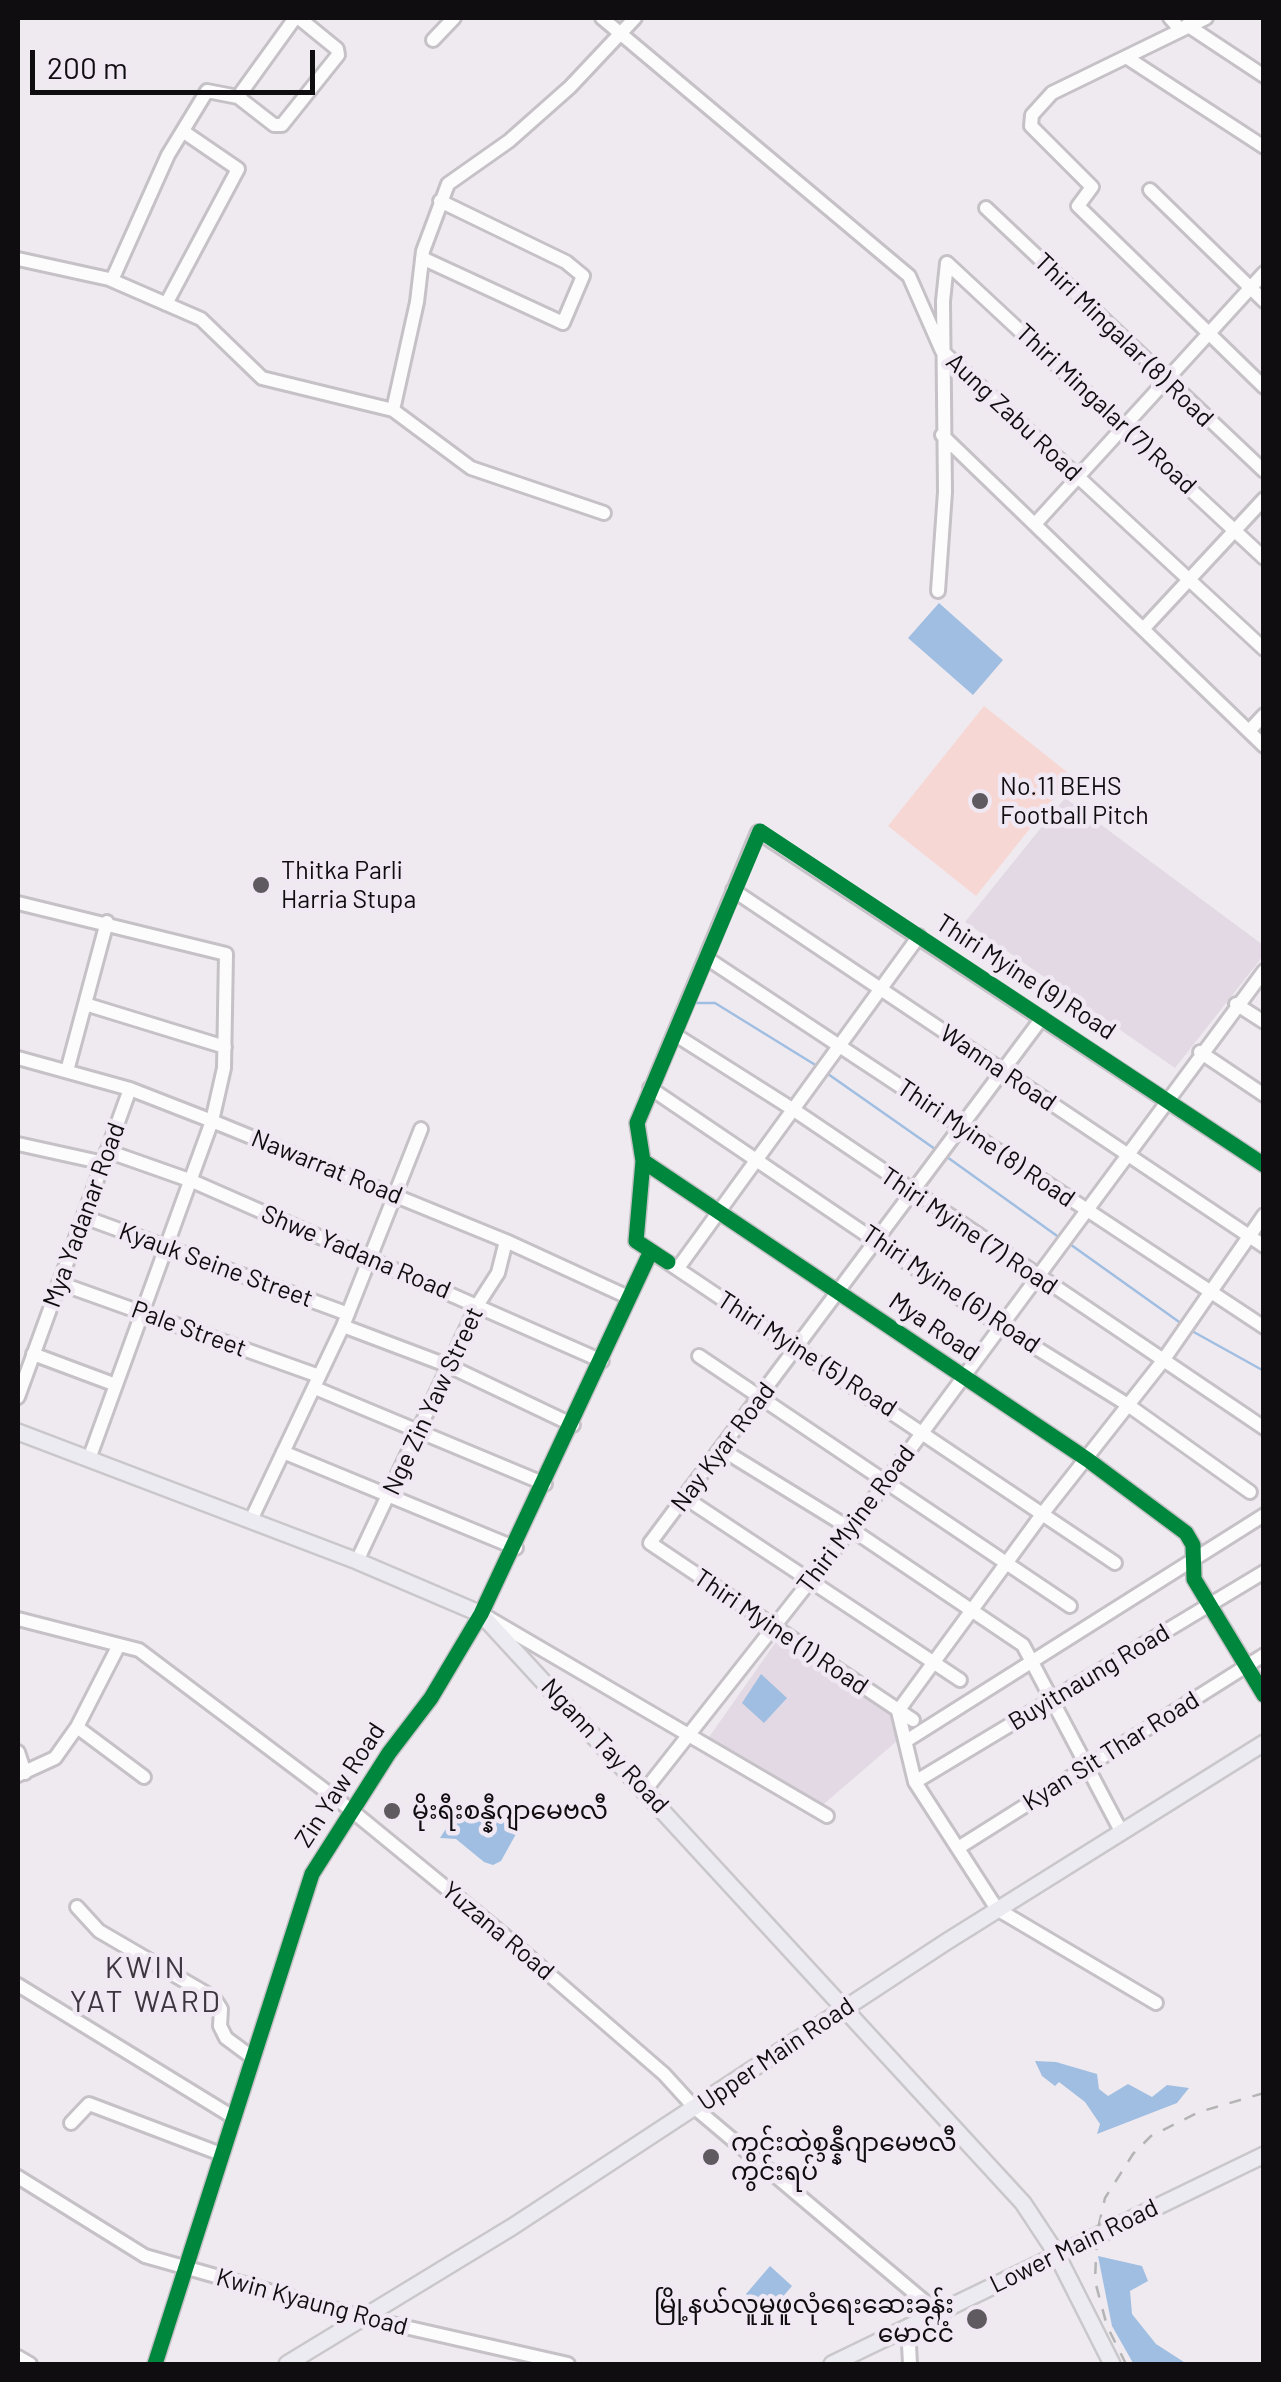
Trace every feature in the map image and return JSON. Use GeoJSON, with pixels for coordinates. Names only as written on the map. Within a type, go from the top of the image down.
{"type":"FeatureCollection","features":[{"type":"Feature","properties":{"kind":"main road","name":"Ngann Tay Road"},"geometry":{"type":"LineString","coordinates":[[18,1432],[357,1561],[481,1614],[646,1790],[841,2010],[1023,2203],[1056,2253],[1112,2364]]}},
{"type":"Feature","properties":{"kind":"main road","name":"Upper Main Road"},"geometry":{"type":"LineString","coordinates":[[287,2364],[512,2227],[997,1909],[1264,1742]]}},
{"type":"Feature","properties":{"kind":"main road","name":"Lower Main Road"},"geometry":{"type":"LineString","coordinates":[[832,2364],[1264,2155]]}},
{"type":"Feature","properties":{"kind":"street"},"geometry":{"type":"LineString","coordinates":[[112,280],[168,155],[210,89],[238,98],[274,125],[282,125],[338,55],[297,18],[238,98]]}},
{"type":"Feature","properties":{"kind":"street"},"geometry":{"type":"LineString","coordinates":[[434,40],[454,18]]}},
{"type":"Feature","properties":{"kind":"street","name":"Aung Zabu Road"},"geometry":{"type":"LineString","coordinates":[[602,18],[909,276],[942,351],[1264,649]]}},
{"type":"Feature","properties":{"kind":"street"},"geometry":{"type":"LineString","coordinates":[[393,410],[417,302],[422,258],[448,184],[509,141],[570,87],[635,18]]}},
{"type":"Feature","properties":{"kind":"street"},"geometry":{"type":"LineString","coordinates":[[1170,18],[1264,76]]}},
{"type":"Feature","properties":{"kind":"street"},"geometry":{"type":"LineString","coordinates":[[1206,18],[1052,93],[1032,115],[1031,126],[1092,187],[1078,206],[1264,387]]}},
{"type":"Feature","properties":{"kind":"street"},"geometry":{"type":"LineString","coordinates":[[1126,57],[1264,147]]}},
{"type":"Feature","properties":{"kind":"street"},"geometry":{"type":"LineString","coordinates":[[166,304],[238,169],[184,132]]}},
{"type":"Feature","properties":{"kind":"street"},"geometry":{"type":"LineString","coordinates":[[1150,190],[1264,302]]}},
{"type":"Feature","properties":{"kind":"street"},"geometry":{"type":"LineString","coordinates":[[422,258],[563,323],[583,276],[566,262],[440,201]]}},
{"type":"Feature","properties":{"kind":"street","name":"Thiri Mingalar (8) Road"},"geometry":{"type":"LineString","coordinates":[[986,208],[1264,471]]}},
{"type":"Feature","properties":{"kind":"street"},"geometry":{"type":"LineString","coordinates":[[18,259],[112,280],[200,319],[262,378],[393,410],[472,468],[604,513]]}},
{"type":"Feature","properties":{"kind":"street","name":"Thiri Mingalar (7) Road"},"geometry":{"type":"LineString","coordinates":[[942,351],[947,262],[1264,558]]}},
{"type":"Feature","properties":{"kind":"street"},"geometry":{"type":"LineString","coordinates":[[1036,524],[1264,274]]}},
{"type":"Feature","properties":{"kind":"street"},"geometry":{"type":"LineString","coordinates":[[938,591],[945,492],[942,351]]}},
{"type":"Feature","properties":{"kind":"street"},"geometry":{"type":"LineString","coordinates":[[942,435],[1264,746]]}},
{"type":"Feature","properties":{"kind":"street"},"geometry":{"type":"LineString","coordinates":[[1144,628],[1264,499]]}},
{"type":"Feature","properties":{"kind":"street"},"geometry":{"type":"LineString","coordinates":[[1249,731],[1264,715]]}},
{"type":"Feature","properties":{"kind":"street","name":"Thiri Myine (9) Road"},"geometry":{"type":"LineString","coordinates":[[733,890],[761,831],[1264,1166]]}},
{"type":"Feature","properties":{"kind":"street"},"geometry":{"type":"LineString","coordinates":[[652,1251],[636,1241],[642,1161],[637,1123],[708,959],[733,890]]}},
{"type":"Feature","properties":{"kind":"street","name":"Wanna Road"},"geometry":{"type":"LineString","coordinates":[[733,890],[1264,1246]]}},
{"type":"Feature","properties":{"kind":"street"},"geometry":{"type":"LineString","coordinates":[[18,902],[226,954],[225,1046],[212,1121],[89,1459]]}},
{"type":"Feature","properties":{"kind":"street"},"geometry":{"type":"LineString","coordinates":[[67,1072],[107,922]]}},
{"type":"Feature","properties":{"kind":"street"},"geometry":{"type":"LineString","coordinates":[[643,1266],[673,1265],[719,1215],[919,936]]}},
{"type":"Feature","properties":{"kind":"street","name":"Thiri Myine (8) Road"},"geometry":{"type":"LineString","coordinates":[[708,959],[1264,1327]]}},
{"type":"Feature","properties":{"kind":"street","name":"Thiri Myine Road"},"geometry":{"type":"LineString","coordinates":[[646,1790],[965,1378],[1200,1052],[1264,971]]}},
{"type":"Feature","properties":{"kind":"street"},"geometry":{"type":"LineString","coordinates":[[85,1004],[225,1046]]}},
{"type":"Feature","properties":{"kind":"street"},"geometry":{"type":"LineString","coordinates":[[1236,1004],[1264,1022]]}},
{"type":"Feature","properties":{"kind":"street","name":"Nay Kyar Road"},"geometry":{"type":"LineString","coordinates":[[684,1497],[1042,1018]]}},
{"type":"Feature","properties":{"kind":"street","name":"Thiri Myine (7) Road"},"geometry":{"type":"LineString","coordinates":[[674,1034],[794,1110],[1036,1278],[1264,1428]]}},
{"type":"Feature","properties":{"kind":"street"},"geometry":{"type":"LineString","coordinates":[[1200,1052],[1264,1095]]}},
{"type":"Feature","properties":{"kind":"street","name":"Nawarrat Road"},"geometry":{"type":"LineString","coordinates":[[18,1058],[130,1089],[212,1121],[506,1241],[628,1297]]}},
{"type":"Feature","properties":{"kind":"street","name":"Thiri Myine (6) Road"},"geometry":{"type":"LineString","coordinates":[[650,1088],[878,1238],[1001,1326],[1128,1405],[1250,1492]]}},
{"type":"Feature","properties":{"kind":"street","name":"Mya Yadanar Road"},"geometry":{"type":"LineString","coordinates":[[18,1397],[130,1089]]}},
{"type":"Feature","properties":{"kind":"street"},"geometry":{"type":"LineString","coordinates":[[251,1520],[345,1320],[398,1196],[421,1129]]}},
{"type":"Feature","properties":{"kind":"street","name":"Shwe Yadana Road"},"geometry":{"type":"LineString","coordinates":[[18,1144],[105,1157],[192,1181],[602,1361]]}},
{"type":"Feature","properties":{"kind":"street","name":"Mya Road"},"geometry":{"type":"LineString","coordinates":[[642,1161],[1088,1460],[1186,1533],[1194,1546],[1194,1580],[1264,1695]]}},
{"type":"Feature","properties":{"kind":"street"},"geometry":{"type":"LineString","coordinates":[[1156,2003],[997,1909],[915,1782],[898,1711],[1043,1513],[1162,1362],[1264,1215]]}},
{"type":"Feature","properties":{"kind":"street","name":"Kyauk Seine Street"},"geometry":{"type":"LineString","coordinates":[[84,1217],[345,1320],[573,1425]]}},
{"type":"Feature","properties":{"kind":"street","name":"Nge Zin Yaw Street"},"geometry":{"type":"LineString","coordinates":[[357,1561],[478,1304],[498,1273],[506,1241]]}},
{"type":"Feature","properties":{"kind":"street","name":"Thiri Myine (5) Road"},"geometry":{"type":"LineString","coordinates":[[652,1251],[923,1430],[1115,1563]]}},
{"type":"Feature","properties":{"kind":"street","name":"Zin Yaw Road"},"geometry":{"type":"LineString","coordinates":[[155,2364],[312,1874],[351,1810],[431,1698],[481,1614],[516,1548],[652,1251]]}},
{"type":"Feature","properties":{"kind":"street","name":"Pale Street"},"geometry":{"type":"LineString","coordinates":[[59,1283],[317,1382],[418,1432],[544,1484]]}},
{"type":"Feature","properties":{"kind":"street"},"geometry":{"type":"LineString","coordinates":[[33,1354],[116,1385]]}},
{"type":"Feature","properties":{"kind":"street"},"geometry":{"type":"LineString","coordinates":[[699,1356],[882,1483],[1070,1606]]}},
{"type":"Feature","properties":{"kind":"street"},"geometry":{"type":"LineString","coordinates":[[721,1448],[851,1529],[1023,1645],[1120,1830]]}},
{"type":"Feature","properties":{"kind":"street"},"geometry":{"type":"LineString","coordinates":[[283,1452],[516,1548]]}},
{"type":"Feature","properties":{"kind":"street"},"geometry":{"type":"LineString","coordinates":[[684,1497],[960,1680]]}},
{"type":"Feature","properties":{"kind":"street","name":"Thiri Myine (1) Road"},"geometry":{"type":"LineString","coordinates":[[684,1497],[650,1545],[913,1720]]}},
{"type":"Feature","properties":{"kind":"street"},"geometry":{"type":"LineString","coordinates":[[906,1741],[1264,1515]]}},
{"type":"Feature","properties":{"kind":"street","name":"Buyitnaung Road"},"geometry":{"type":"LineString","coordinates":[[915,1782],[1264,1572]]}},
{"type":"Feature","properties":{"kind":"street"},"geometry":{"type":"LineString","coordinates":[[481,1614],[826,1816]]}},
{"type":"Feature","properties":{"kind":"street","name":"Yuzana Road"},"geometry":{"type":"LineString","coordinates":[[18,1619],[139,1650],[351,1810],[613,2029],[696,2108],[937,2312]]}},
{"type":"Feature","properties":{"kind":"street"},"geometry":{"type":"LineString","coordinates":[[18,1752],[21,1774],[56,1758],[119,1645]]}},
{"type":"Feature","properties":{"kind":"street","name":"Kyan Sit Thar Road"},"geometry":{"type":"LineString","coordinates":[[958,1848],[1264,1655]]}},
{"type":"Feature","properties":{"kind":"street"},"geometry":{"type":"LineString","coordinates":[[76,1728],[144,1777]]}},
{"type":"Feature","properties":{"kind":"street"},"geometry":{"type":"LineString","coordinates":[[77,1907],[98,1931],[214,1998],[226,2038],[253,2058]]}},
{"type":"Feature","properties":{"kind":"street"},"geometry":{"type":"LineString","coordinates":[[18,1985],[233,2117]]}},
{"type":"Feature","properties":{"kind":"street"},"geometry":{"type":"LineString","coordinates":[[70,2123],[89,2104],[221,2154]]}},
{"type":"Feature","properties":{"kind":"street","name":"Kwin Kyaung Road"},"geometry":{"type":"LineString","coordinates":[[18,2177],[145,2256],[361,2317],[568,2364]]}},
{"type":"Feature","properties":{"kind":"street"},"geometry":{"type":"LineString","coordinates":[[908,2326],[910,2364]]}},
{"type":"Feature","properties":{"kind":"street"},"geometry":{"type":"LineString","coordinates":[[18,2357],[30,2364]]}},
{"type":"Feature","properties":{"kind":"shaded area","name":"No.11 BEHS Football Pitch"},"geometry":{"type":"Polygon","coordinates":[[[984,706],[1072,776],[976,896],[888,826],[984,706]]]}},
{"type":"Feature","properties":{"kind":"shaded area"},"geometry":{"type":"Polygon","coordinates":[[[1065,798],[1263,945],[1263,956],[1175,1068],[965,922],[1065,798]]]}},
{"type":"Feature","properties":{"kind":"shaded area"},"geometry":{"type":"Polygon","coordinates":[[[780,1636],[912,1728],[818,1809],[707,1740],[780,1636]]]}},
{"type":"Feature","properties":{"kind":"water"},"geometry":{"type":"Polygon","coordinates":[[[939,603],[1003,660],[973,695],[908,638],[939,603]]]}},
{"type":"Feature","properties":{"kind":"water"},"geometry":{"type":"Polygon","coordinates":[[[761,1674],[787,1698],[764,1723],[742,1703],[761,1674]]]}},
{"type":"Feature","properties":{"kind":"water"},"geometry":{"type":"Polygon","coordinates":[[[463,1817],[490,1821],[509,1818],[521,1825],[501,1861],[493,1865],[456,1839],[440,1838],[451,1821],[463,1817]]]}},
{"type":"Feature","properties":{"kind":"water"},"geometry":{"type":"Polygon","coordinates":[[[1035,2061],[1056,2062],[1097,2074],[1099,2089],[1108,2096],[1128,2084],[1152,2097],[1167,2085],[1189,2088],[1177,2103],[1097,2134],[1100,2124],[1085,2102],[1059,2082],[1055,2086],[1042,2076],[1035,2061]]]}},
{"type":"Feature","properties":{"kind":"water"},"geometry":{"type":"Polygon","coordinates":[[[1098,2256],[1142,2266],[1148,2281],[1130,2291],[1132,2314],[1156,2344],[1187,2364],[1133,2363],[1112,2326],[1098,2256]]]}},
{"type":"Feature","properties":{"kind":"water"},"geometry":{"type":"Polygon","coordinates":[[[770,2266],[792,2286],[768,2314],[746,2294],[770,2266]]]}},
{"type":"Feature","properties":{"kind":"waterway"},"geometry":{"type":"LineString","coordinates":[[693,1003],[715,1003],[817,1066]]}},
{"type":"Feature","properties":{"kind":"waterway"},"geometry":{"type":"LineString","coordinates":[[828,1074],[935,1149]]}},
{"type":"Feature","properties":{"kind":"waterway"},"geometry":{"type":"LineString","coordinates":[[947,1157],[1060,1238]]}},
{"type":"Feature","properties":{"kind":"waterway"},"geometry":{"type":"LineString","coordinates":[[1067,1242],[1182,1324]]}},
{"type":"Feature","properties":{"kind":"waterway"},"geometry":{"type":"LineString","coordinates":[[1192,1331],[1264,1371]]}},
{"type":"Feature","properties":{"kind":"railway"},"geometry":{"type":"LineString","coordinates":[[1126,2364],[1107,2326],[1095,2281],[1097,2233],[1105,2198],[1133,2154],[1151,2136],[1199,2112],[1264,2093]]}},
{"type":"Feature","properties":{"kind":"cycle path"},"geometry":{"type":"LineString","coordinates":[[668,1262],[636,1241],[643,1161],[637,1123],[760,831],[1264,1165]]}},
{"type":"Feature","properties":{"kind":"cycle path"},"geometry":{"type":"LineString","coordinates":[[643,1161],[1088,1460],[1186,1533],[1193,1545],[1194,1579],[1264,1695]]}},
{"type":"Feature","properties":{"kind":"cycle path"},"geometry":{"type":"LineString","coordinates":[[155,2364],[312,1874],[389,1753],[431,1698],[481,1614],[651,1251]]}},
{"type":"Feature","properties":{"kind":"place","name":"No.11 BEHS Football Pitch"},"geometry":{"type":"Point","coordinates":[980,801]}},
{"type":"Feature","properties":{"kind":"place","name":"Thitka Parli Harria Stupa"},"geometry":{"type":"Point","coordinates":[261,885]}},
{"type":"Feature","properties":{"kind":"place","name":"မိုးရီးစန္နီဂျာမေဗလီ"},"geometry":{"type":"Point","coordinates":[392,1811]}},
{"type":"Feature","properties":{"kind":"place","name":"ကွင်းထဲစွန္နီဂျာမေဗလီ ကွင်းရပ်"},"geometry":{"type":"Point","coordinates":[711,2157]}},
{"type":"Feature","properties":{"kind":"place","name":"မြို့နယ်လူမှုဖူလုံရေးဆေးခန်း မောင်ငံ"},"geometry":{"type":"Point","coordinates":[977,2319]}},
{"type":"Feature","properties":{"kind":"district","name":"KWIN YAT WARD"},"geometry":{"type":"Point","coordinates":[146,1985]}}]}
